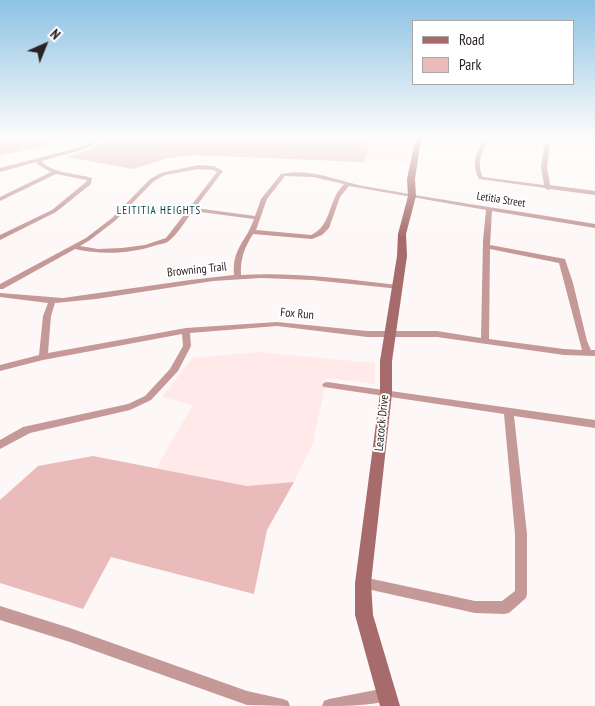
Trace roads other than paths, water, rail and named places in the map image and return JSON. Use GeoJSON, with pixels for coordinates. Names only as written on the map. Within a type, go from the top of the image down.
{"type":"FeatureCollection","features":[{"type":"Feature","properties":{"kind":"street"},"geometry":{"type":"LineString","coordinates":[[0,287],[28,270],[75,247],[114,218],[152,180],[163,174],[173,172]]}},
{"type":"Feature","properties":{"kind":"street"},"geometry":{"type":"LineString","coordinates":[[75,247],[89,251],[104,251],[157,244],[168,239],[219,172]]}},
{"type":"Feature","properties":{"kind":"street","name":"Leacock Drive"},"geometry":{"type":"LineString","coordinates":[[388,700],[364,615],[363,584],[386,393],[386,361],[402,256],[402,234],[412,196],[413,172]]}},
{"type":"Feature","properties":{"kind":"street"},"geometry":{"type":"LineString","coordinates":[[478,172],[481,178],[595,194]]}},
{"type":"Feature","properties":{"kind":"street"},"geometry":{"type":"LineString","coordinates":[[545,172],[548,188]]}},
{"type":"Feature","properties":{"kind":"street"},"geometry":{"type":"LineString","coordinates":[[0,199],[54,173],[90,179],[89,183],[54,211],[0,238]]}},
{"type":"Feature","properties":{"kind":"street","name":"Letitia Street"},"geometry":{"type":"LineString","coordinates":[[238,277],[238,254],[246,238],[252,232],[267,193],[284,175],[292,173],[319,176],[347,184],[412,196],[595,226]]}},
{"type":"Feature","properties":{"kind":"street"},"geometry":{"type":"LineString","coordinates":[[252,232],[312,237],[322,235],[326,229],[339,192],[347,184]]}},
{"type":"Feature","properties":{"kind":"street"},"geometry":{"type":"LineString","coordinates":[[485,339],[488,308],[486,291],[488,208]]}},
{"type":"Feature","properties":{"kind":"street"},"geometry":{"type":"LineString","coordinates":[[191,209],[258,218]]}},
{"type":"Feature","properties":{"kind":"street"},"geometry":{"type":"LineString","coordinates":[[487,246],[562,261],[570,280],[582,340],[591,353]]}},
{"type":"Feature","properties":{"kind":"street","name":"Browning Trail"},"geometry":{"type":"LineString","coordinates":[[0,295],[52,301],[72,300],[188,282],[238,277],[310,277],[397,287]]}},
{"type":"Feature","properties":{"kind":"street"},"geometry":{"type":"LineString","coordinates":[[43,358],[47,316],[52,301]]}},
{"type":"Feature","properties":{"kind":"street","name":"Fox Run"},"geometry":{"type":"LineString","coordinates":[[0,368],[186,331],[277,324],[367,334],[437,334],[485,339],[564,352],[591,353]]}},
{"type":"Feature","properties":{"kind":"street"},"geometry":{"type":"LineString","coordinates":[[0,445],[27,430],[130,407],[148,398],[173,372],[188,346],[186,331]]}},
{"type":"Feature","properties":{"kind":"street"},"geometry":{"type":"LineString","coordinates":[[326,385],[595,424]]}},
{"type":"Feature","properties":{"kind":"street"},"geometry":{"type":"LineString","coordinates":[[363,584],[475,607],[504,608],[521,594],[521,534],[509,413]]}},
{"type":"Feature","properties":{"kind":"street"},"geometry":{"type":"LineString","coordinates":[[0,614],[70,635],[247,698],[283,706]]}},
{"type":"Feature","properties":{"kind":"street"},"geometry":{"type":"LineString","coordinates":[[329,706],[388,700]]}},
{"type":"Feature","properties":{"kind":"district","name":"LEITITIA HEIGHTS"},"geometry":{"type":"Point","coordinates":[159,211]}}]}
